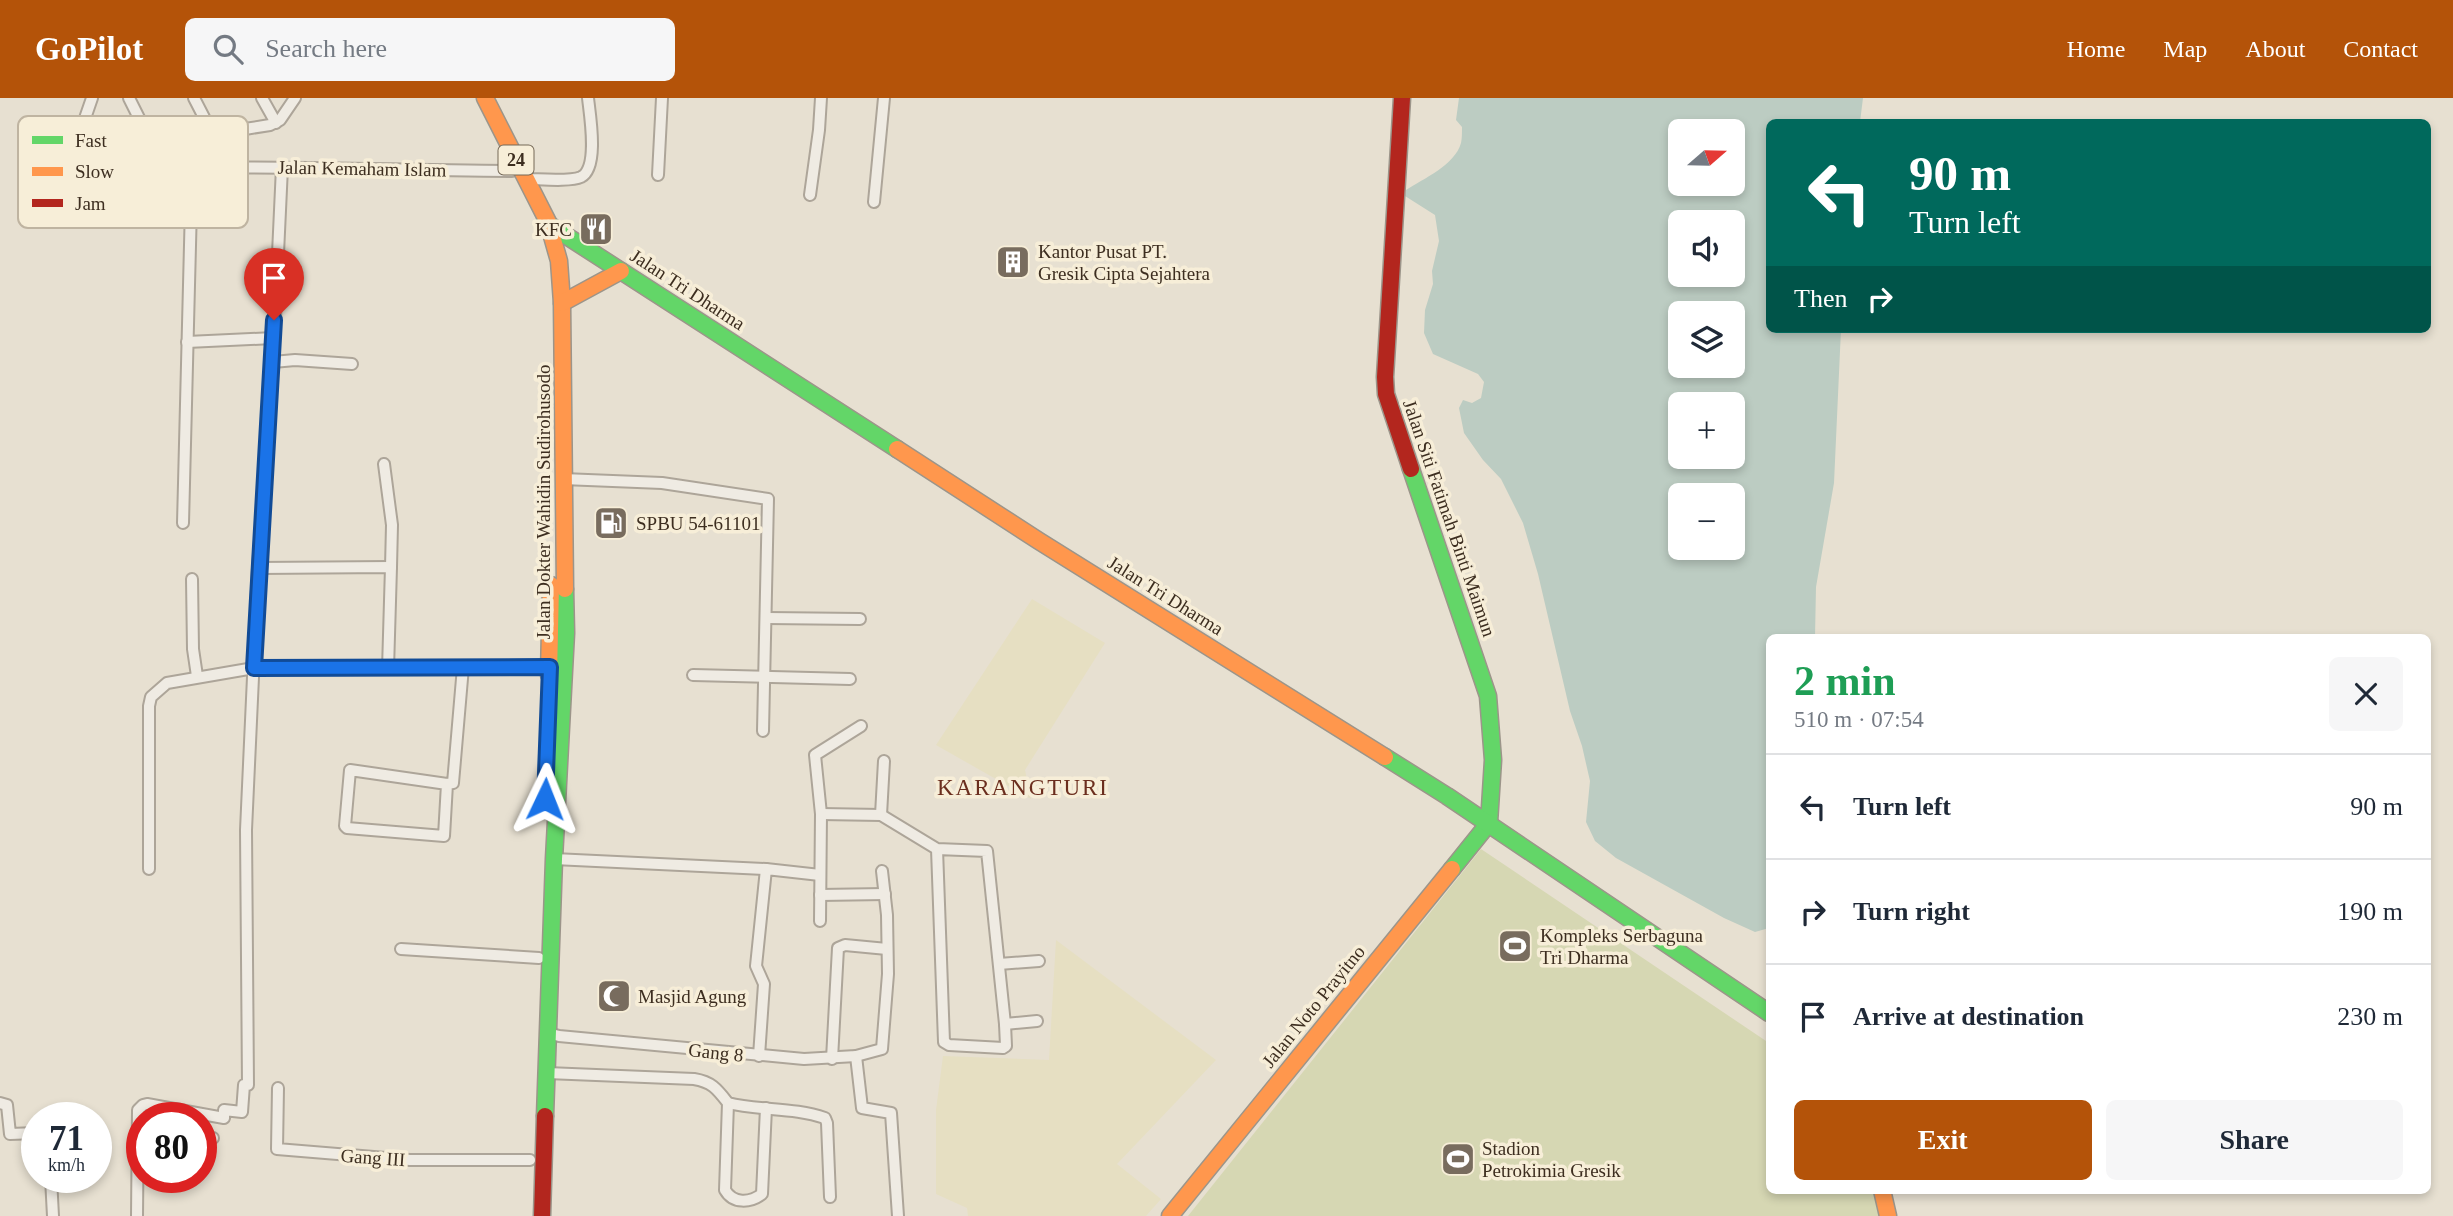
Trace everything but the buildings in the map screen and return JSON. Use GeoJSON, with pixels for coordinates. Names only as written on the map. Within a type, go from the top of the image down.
{"type":"FeatureCollection","features":[{"type":"Feature","properties":{"kind":"main road","name":"Jalan Dokter Wahidin Sudirohusodo"},"geometry":{"type":"LineString","coordinates":[[475,98],[519,175]]}},
{"type":"Feature","properties":{"kind":"main road","name":"Jalan Dokter Wahidin Sudirohusodo"},"geometry":{"type":"LineString","coordinates":[[485,98],[542,221],[542,238],[557,306],[566,633],[548,1033],[540,1073],[530,1160],[528,1216]]}},
{"type":"Feature","properties":{"kind":"main road","name":"Jalan Siti Fatimah Binti Maimun"},"geometry":{"type":"LineString","coordinates":[[1402,98],[1386,394],[1488,696],[1493,741],[1493,796],[1489,823]]}},
{"type":"Feature","properties":{"kind":"main road","name":"Jalan Tri Dharma"},"geometry":{"type":"LineString","coordinates":[[542,221],[1040,541],[1489,823],[1766,1011]]}},
{"type":"Feature","properties":{"kind":"main road"},"geometry":{"type":"LineString","coordinates":[[557,306],[621,271]]}},
{"type":"Feature","properties":{"kind":"main road","name":"Jalan Dokter Wahidin Sudirohusodo"},"geometry":{"type":"LineString","coordinates":[[542,1216],[539,958],[550,667],[557,306]]}},
{"type":"Feature","properties":{"kind":"main road","name":"Jalan Noto Prayitno"},"geometry":{"type":"LineString","coordinates":[[1170,1216],[1489,823]]}},
{"type":"Feature","properties":{"kind":"main road"},"geometry":{"type":"LineString","coordinates":[[1883,1194],[1888,1216]]}},
{"type":"Feature","properties":{"kind":"street"},"geometry":{"type":"LineString","coordinates":[[86,116],[92,98]]}},
{"type":"Feature","properties":{"kind":"street"},"geometry":{"type":"LineString","coordinates":[[129,98],[138,116]]}},
{"type":"Feature","properties":{"kind":"street"},"geometry":{"type":"LineString","coordinates":[[194,98],[203,116]]}},
{"type":"Feature","properties":{"kind":"street"},"geometry":{"type":"LineString","coordinates":[[262,98],[276,123]]}},
{"type":"Feature","properties":{"kind":"street"},"geometry":{"type":"LineString","coordinates":[[248,128],[276,123],[285,116],[295,98]]}},
{"type":"Feature","properties":{"kind":"street","name":"Jalan Kemaham Islam"},"geometry":{"type":"LineString","coordinates":[[248,167],[578,178],[588,171],[591,163],[588,98]]}},
{"type":"Feature","properties":{"kind":"street"},"geometry":{"type":"LineString","coordinates":[[658,176],[662,98]]}},
{"type":"Feature","properties":{"kind":"street"},"geometry":{"type":"LineString","coordinates":[[810,195],[821,98]]}},
{"type":"Feature","properties":{"kind":"street"},"geometry":{"type":"LineString","coordinates":[[874,202],[884,98]]}},
{"type":"Feature","properties":{"kind":"street"},"geometry":{"type":"LineString","coordinates":[[217,1117],[224,1118],[224,1110],[242,1112],[244,1085],[248,1085],[246,830],[258,568],[273,362],[282,167]]}},
{"type":"Feature","properties":{"kind":"street"},"geometry":{"type":"LineString","coordinates":[[183,523],[190,228]]}},
{"type":"Feature","properties":{"kind":"street"},"geometry":{"type":"LineString","coordinates":[[187,342],[273,338]]}},
{"type":"Feature","properties":{"kind":"street"},"geometry":{"type":"LineString","coordinates":[[273,362],[295,360],[352,364]]}},
{"type":"Feature","properties":{"kind":"street"},"geometry":{"type":"LineString","coordinates":[[384,464],[392,525],[388,669]]}},
{"type":"Feature","properties":{"kind":"street"},"geometry":{"type":"LineString","coordinates":[[563,479],[662,483],[768,499],[763,730]]}},
{"type":"Feature","properties":{"kind":"street"},"geometry":{"type":"LineString","coordinates":[[258,568],[391,567]]}},
{"type":"Feature","properties":{"kind":"street"},"geometry":{"type":"LineString","coordinates":[[192,579],[193,649],[197,676]]}},
{"type":"Feature","properties":{"kind":"street"},"geometry":{"type":"LineString","coordinates":[[767,618],[860,620]]}},
{"type":"Feature","properties":{"kind":"street"},"geometry":{"type":"LineString","coordinates":[[447,784],[444,836],[345,826],[350,770],[447,784],[454,781],[463,667]]}},
{"type":"Feature","properties":{"kind":"street"},"geometry":{"type":"LineString","coordinates":[[149,869],[149,706],[151,697],[167,683],[254,668],[550,667]]}},
{"type":"Feature","properties":{"kind":"street"},"geometry":{"type":"LineString","coordinates":[[693,675],[850,679]]}},
{"type":"Feature","properties":{"kind":"street"},"geometry":{"type":"LineString","coordinates":[[820,921],[821,814],[816,753],[861,726]]}},
{"type":"Feature","properties":{"kind":"street"},"geometry":{"type":"LineString","coordinates":[[881,815],[884,761]]}},
{"type":"Feature","properties":{"kind":"street"},"geometry":{"type":"LineString","coordinates":[[821,814],[881,815],[937,849],[987,851],[1006,1046],[1003,1048],[948,1045],[944,1042],[937,849]]}},
{"type":"Feature","properties":{"kind":"street"},"geometry":{"type":"LineString","coordinates":[[554,859],[766,869],[820,875]]}},
{"type":"Feature","properties":{"kind":"street"},"geometry":{"type":"LineString","coordinates":[[758,1056],[764,984],[756,966],[766,869]]}},
{"type":"Feature","properties":{"kind":"street"},"geometry":{"type":"LineString","coordinates":[[832,1059],[838,948],[845,945],[887,949],[882,871]]}},
{"type":"Feature","properties":{"kind":"street"},"geometry":{"type":"LineString","coordinates":[[820,895],[885,894]]}},
{"type":"Feature","properties":{"kind":"street"},"geometry":{"type":"LineString","coordinates":[[401,949],[539,958]]}},
{"type":"Feature","properties":{"kind":"street","name":"Gang 8"},"geometry":{"type":"LineString","coordinates":[[548,1033],[758,1056],[832,1059],[856,1056],[883,1048],[887,949]]}},
{"type":"Feature","properties":{"kind":"street"},"geometry":{"type":"LineString","coordinates":[[999,964],[1039,961]]}},
{"type":"Feature","properties":{"kind":"street"},"geometry":{"type":"LineString","coordinates":[[1004,1024],[1037,1021]]}},
{"type":"Feature","properties":{"kind":"street"},"geometry":{"type":"LineString","coordinates":[[856,1056],[862,1108],[891,1113],[898,1216]]}},
{"type":"Feature","properties":{"kind":"street"},"geometry":{"type":"LineString","coordinates":[[540,1073],[694,1079],[715,1086],[728,1103],[743,1107],[807,1111],[825,1118],[830,1197]]}},
{"type":"Feature","properties":{"kind":"street","name":"Gang III"},"geometry":{"type":"LineString","coordinates":[[278,1088],[277,1149],[410,1160],[530,1160]]}},
{"type":"Feature","properties":{"kind":"street"},"geometry":{"type":"LineString","coordinates":[[0,1103],[7,1104],[10,1134],[21,1134]]}},
{"type":"Feature","properties":{"kind":"street"},"geometry":{"type":"LineString","coordinates":[[728,1103],[724,1190],[729,1198],[736,1201],[753,1199],[762,1194],[766,1108]]}},
{"type":"Feature","properties":{"kind":"street"},"geometry":{"type":"LineString","coordinates":[[52,1193],[53,1216]]}},
{"type":"Feature","properties":{"kind":"street"},"geometry":{"type":"LineString","coordinates":[[137,1216],[138,1193]]}},
{"type":"Feature","properties":{"kind":"shaded area"},"geometry":{"type":"Polygon","coordinates":[[[1459,98],[1863,98],[1860,119],[1766,119],[1766,333],[1841,333],[1834,483],[1816,587],[1815,634],[1766,634],[1766,929],[1755,932],[1724,918],[1616,858],[1595,841],[1586,822],[1590,781],[1523,523],[1501,479],[1483,460],[1464,433],[1459,408],[1463,400],[1472,403],[1481,398],[1484,382],[1478,374],[1433,354],[1424,333],[1425,310],[1433,284],[1432,271],[1439,241],[1435,215],[1405,196],[1406,190],[1445,165],[1458,151],[1462,127],[1456,120],[1459,98]]]}},
{"type":"Feature","properties":{"kind":"shaded area"},"geometry":{"type":"Polygon","coordinates":[[[1032,599],[1105,643],[1025,770],[1031,799],[936,745],[1032,599]]]}},
{"type":"Feature","properties":{"kind":"shaded area"},"geometry":{"type":"Polygon","coordinates":[[[1056,940],[1216,1060],[1117,1164],[1161,1199],[1146,1216],[968,1216],[967,1208],[936,1194],[936,1110],[943,1056],[1049,1060],[1056,940]]]}},
{"type":"Feature","properties":{"kind":"green space","name":"Kompleks Serbaguna Tri Dharma"},"geometry":{"type":"Polygon","coordinates":[[[1481,849],[1766,1041],[1766,1194],[1876,1194],[1879,1216],[1188,1216],[1481,849]]]}},
{"type":"Feature","properties":{"kind":"traffic: fast"},"geometry":{"type":"LineString","coordinates":[[545,222],[897,449]]}},
{"type":"Feature","properties":{"kind":"traffic: fast"},"geometry":{"type":"LineString","coordinates":[[1411,469],[1488,696],[1493,760],[1489,823],[1452,869]]}},
{"type":"Feature","properties":{"kind":"traffic: fast"},"geometry":{"type":"LineString","coordinates":[[545,1116],[554,859],[566,633],[565,589]]}},
{"type":"Feature","properties":{"kind":"traffic: fast"},"geometry":{"type":"LineString","coordinates":[[1385,757],[1766,1011]]}},
{"type":"Feature","properties":{"kind":"traffic: slow"},"geometry":{"type":"LineString","coordinates":[[485,98],[548,222],[559,261],[562,303],[565,589]]}},
{"type":"Feature","properties":{"kind":"traffic: slow"},"geometry":{"type":"LineString","coordinates":[[562,303],[621,271]]}},
{"type":"Feature","properties":{"kind":"traffic: slow"},"geometry":{"type":"LineString","coordinates":[[897,449],[1385,757]]}},
{"type":"Feature","properties":{"kind":"traffic: slow"},"geometry":{"type":"LineString","coordinates":[[549,675],[551,585]]}},
{"type":"Feature","properties":{"kind":"traffic: slow"},"geometry":{"type":"LineString","coordinates":[[1170,1216],[1452,869]]}},
{"type":"Feature","properties":{"kind":"traffic: slow"},"geometry":{"type":"LineString","coordinates":[[1883,1194],[1888,1216]]}},
{"type":"Feature","properties":{"kind":"traffic: jam"},"geometry":{"type":"LineString","coordinates":[[1402,98],[1385,377],[1386,394],[1411,469]]}},
{"type":"Feature","properties":{"kind":"traffic: jam"},"geometry":{"type":"LineString","coordinates":[[542,1216],[545,1116]]}},
{"type":"Feature","properties":{"kind":"place","name":"KFC"},"geometry":{"type":"Point","coordinates":[596,229]}},
{"type":"Feature","properties":{"kind":"place","name":"Kantor Pusat PT. Gresik Cipta Sejahtera"},"geometry":{"type":"Point","coordinates":[1013,262]}},
{"type":"Feature","properties":{"kind":"place","name":"SPBU 54-61101"},"geometry":{"type":"Point","coordinates":[611,523]}},
{"type":"Feature","properties":{"kind":"place","name":"Kompleks Serbaguna Tri Dharma"},"geometry":{"type":"Point","coordinates":[1515,946]}},
{"type":"Feature","properties":{"kind":"place","name":"Masjid Agung"},"geometry":{"type":"Point","coordinates":[614,996]}},
{"type":"Feature","properties":{"kind":"place","name":"Stadion Petrokimia Gresik"},"geometry":{"type":"Point","coordinates":[1458,1159]}},
{"type":"Feature","properties":{"kind":"district","name":"KARANGTURI"},"geometry":{"type":"Point","coordinates":[1023,787]}},
{"type":"Feature","properties":{"kind":"route"},"geometry":{"type":"LineString","coordinates":[[274,320],[254,668],[550,667],[545,799]]}}]}
